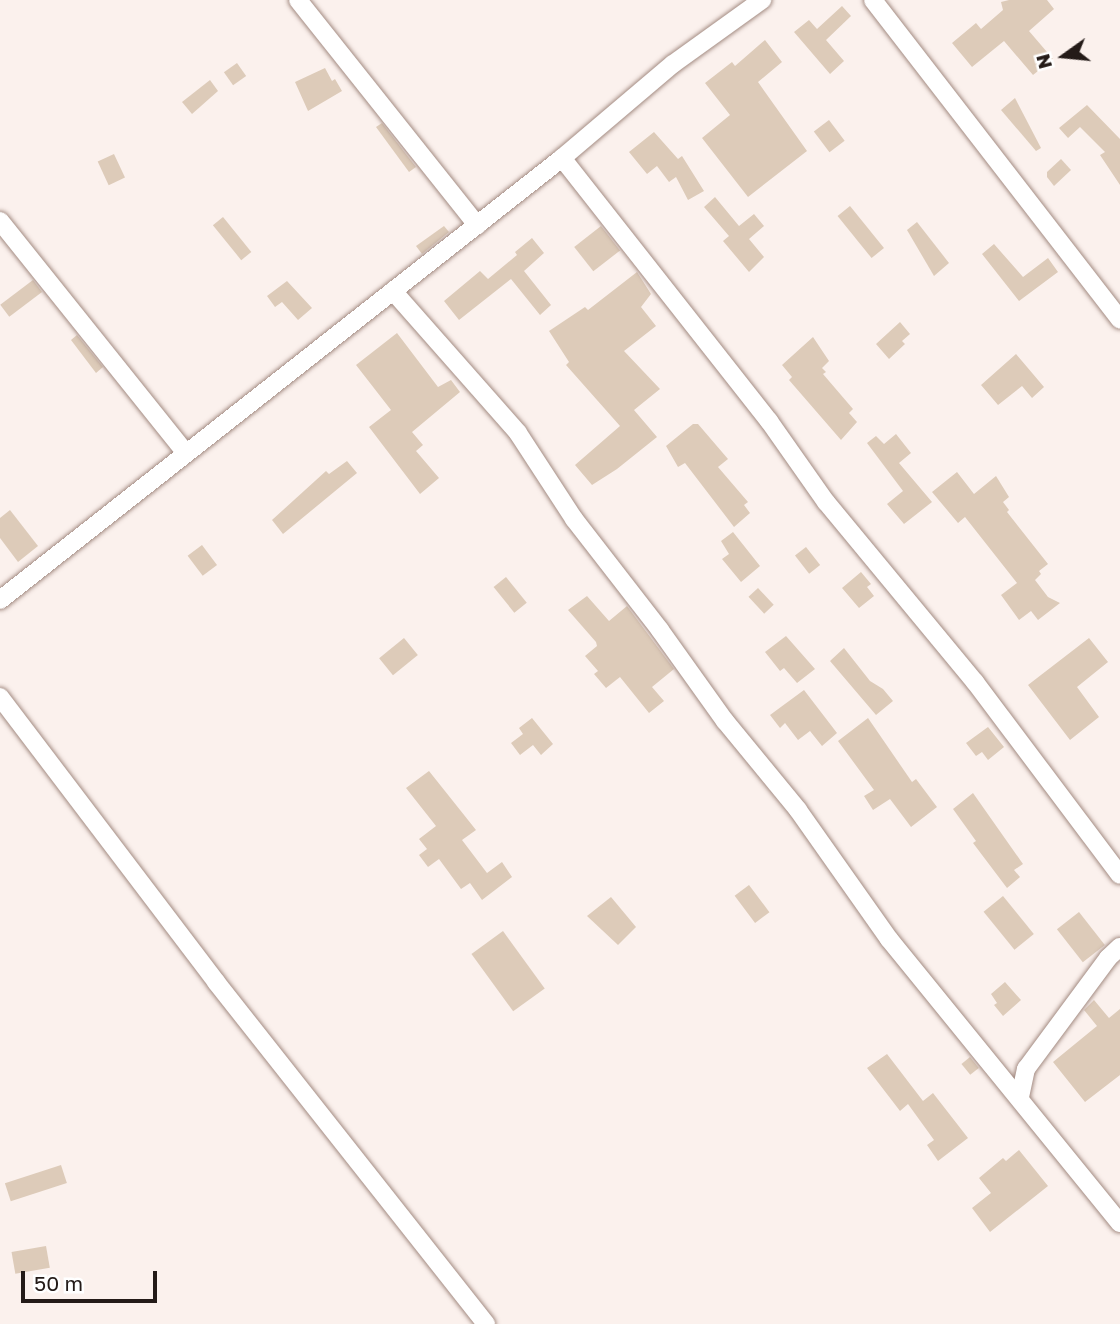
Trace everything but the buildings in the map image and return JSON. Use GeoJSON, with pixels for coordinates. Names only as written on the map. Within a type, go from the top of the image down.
{"type":"FeatureCollection","features":[{"type":"Feature","properties":{"kind":"street"},"geometry":{"type":"LineString","coordinates":[[298,0],[477,225]]}},
{"type":"Feature","properties":{"kind":"street"},"geometry":{"type":"LineString","coordinates":[[0,600],[562,158],[674,65],[762,0]]}},
{"type":"Feature","properties":{"kind":"street"},"geometry":{"type":"LineString","coordinates":[[873,0],[1120,320]]}},
{"type":"Feature","properties":{"kind":"street"},"geometry":{"type":"LineString","coordinates":[[562,158],[769,421],[826,502],[975,682],[1120,875]]}},
{"type":"Feature","properties":{"kind":"street"},"geometry":{"type":"LineString","coordinates":[[0,221],[186,453]]}},
{"type":"Feature","properties":{"kind":"street"},"geometry":{"type":"LineString","coordinates":[[393,291],[518,433],[558,497],[660,629],[724,721],[798,810],[889,939],[1120,1223]]}},
{"type":"Feature","properties":{"kind":"street"},"geometry":{"type":"LineString","coordinates":[[0,697],[216,982],[486,1324]]}},
{"type":"Feature","properties":{"kind":"street"},"geometry":{"type":"LineString","coordinates":[[1020,1097],[1026,1069],[1108,958],[1120,947]]}}]}
